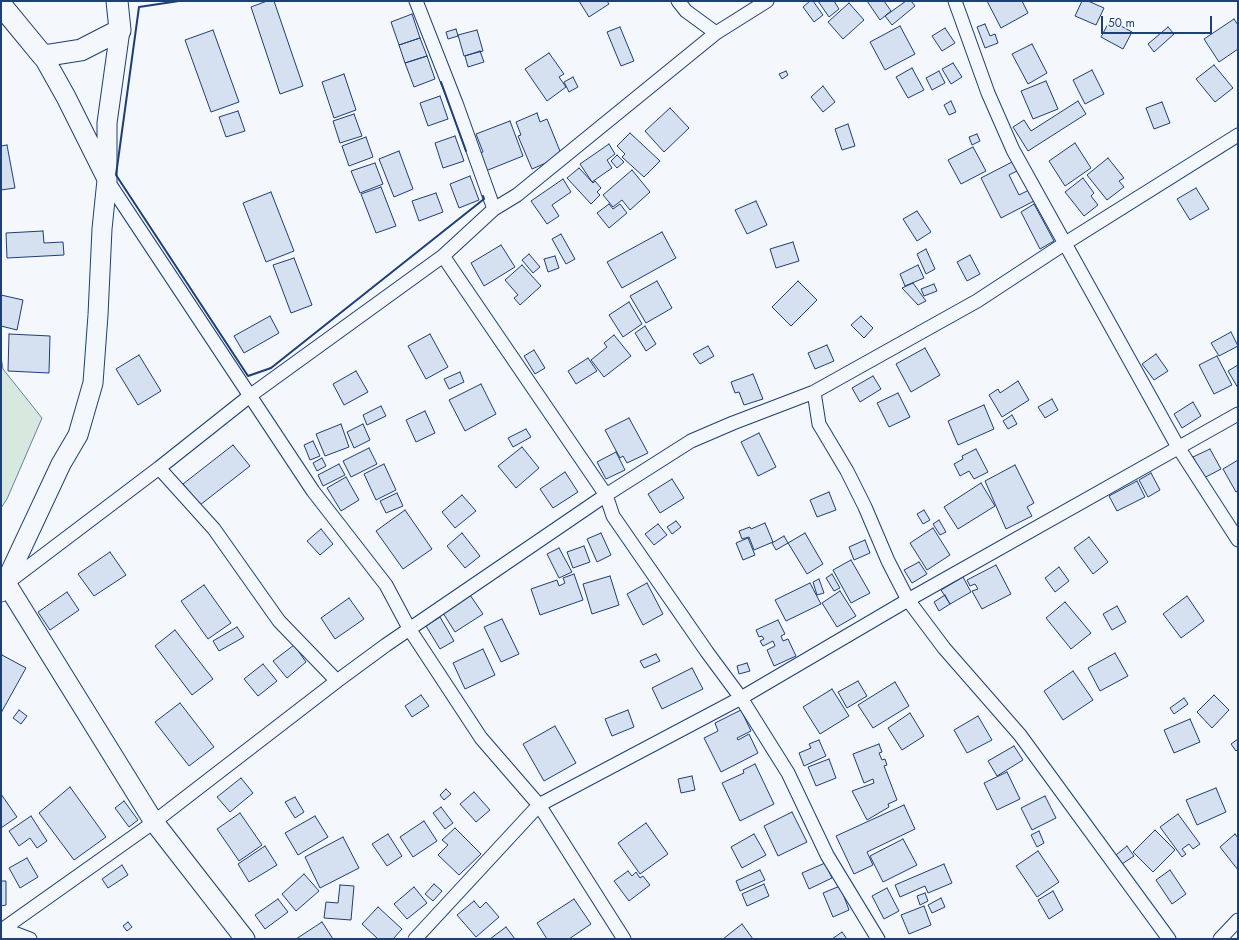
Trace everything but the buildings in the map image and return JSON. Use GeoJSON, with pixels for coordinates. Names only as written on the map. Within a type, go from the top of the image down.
{"type":"FeatureCollection","features":[{"type":"Feature","properties":{"kind":"main road"},"geometry":{"type":"LineString","coordinates":[[117,1],[120,30],[107,122],[107,180],[102,230],[93,383],[78,435],[61,464],[3,588],[154,822],[245,939]]}},
{"type":"Feature","properties":{"kind":"main road"},"geometry":{"type":"LineString","coordinates":[[3,10],[43,56],[66,97],[107,180]]}},
{"type":"Feature","properties":{"kind":"main road"},"geometry":{"type":"LineString","coordinates":[[43,56],[81,50],[120,30]]}},
{"type":"Feature","properties":{"kind":"street"},"geometry":{"type":"LineString","coordinates":[[416,1],[456,103],[494,209]]}},
{"type":"Feature","properties":{"kind":"street"},"geometry":{"type":"LineString","coordinates":[[678,1],[686,11],[716,34]]}},
{"type":"Feature","properties":{"kind":"street"},"geometry":{"type":"LineString","coordinates":[[3,588],[251,396],[443,256],[494,209],[517,195],[716,34],[767,1]]}},
{"type":"Feature","properties":{"kind":"street"},"geometry":{"type":"LineString","coordinates":[[955,1],[988,93],[1010,143],[1064,244],[1178,448],[1238,540]]}},
{"type":"Feature","properties":{"kind":"street"},"geometry":{"type":"LineString","coordinates":[[3,932],[154,822],[337,681],[606,495],[691,441],[732,423],[814,392],[977,301],[1064,244],[1238,135]]}},
{"type":"Feature","properties":{"kind":"street"},"geometry":{"type":"LineString","coordinates":[[107,180],[313,491],[386,585],[410,630],[481,738],[539,805],[624,939]]}},
{"type":"Feature","properties":{"kind":"street"},"geometry":{"type":"LineString","coordinates":[[443,256],[606,495],[613,516],[741,698],[788,772],[828,855],[878,939]]}},
{"type":"Feature","properties":{"kind":"street"},"geometry":{"type":"LineString","coordinates":[[814,392],[819,424],[847,470],[865,507],[888,561],[908,600],[944,648],[1020,735],[1169,939]]}},
{"type":"Feature","properties":{"kind":"street"},"geometry":{"type":"LineString","coordinates":[[415,939],[539,805],[741,698],[908,600],[1238,414]]}},
{"type":"Feature","properties":{"kind":"street"},"geometry":{"type":"LineString","coordinates":[[159,468],[214,529],[279,621],[337,681]]}},
{"type":"Feature","properties":{"kind":"street"},"geometry":{"type":"LineString","coordinates":[[1220,939],[1238,920]]}},
{"type":"Feature","properties":{"kind":"street"},"geometry":{"type":"LineString","coordinates":[[3,932],[30,939]]}},
{"type":"Feature","properties":{"kind":"shaded area"},"geometry":{"type":"Polygon","coordinates":[[[1,357],[3,369],[42,418],[7,499],[1,508],[1,357]]]}},
{"type":"Feature","properties":{"kind":"wall"},"geometry":{"type":"LineString","coordinates":[[179,1],[139,7],[116,175],[248,376],[271,368],[484,199],[483,196]]}},
{"type":"Feature","properties":{"kind":"wall"},"geometry":{"type":"LineString","coordinates":[[441,82],[466,151]]}}]}
